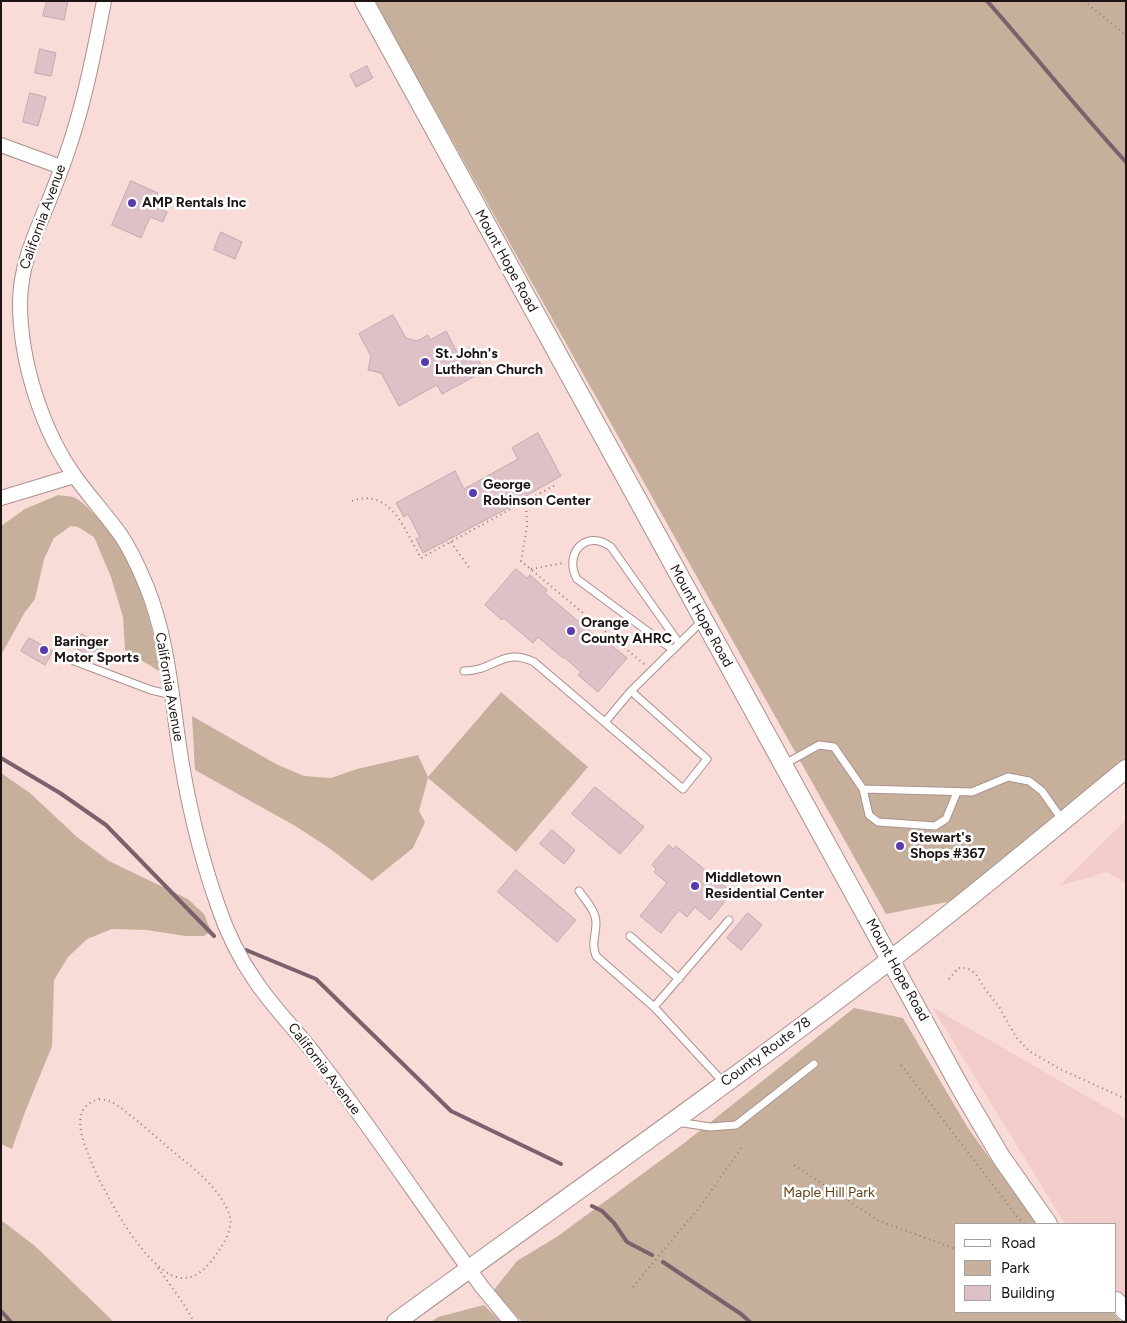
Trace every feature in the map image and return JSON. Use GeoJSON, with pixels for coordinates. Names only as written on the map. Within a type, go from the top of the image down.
{"type":"FeatureCollection","features":[{"type":"Feature","properties":{"kind":"street","name":"California Avenue"},"geometry":{"type":"LineString","coordinates":[[104,1],[94,52],[76,124],[26,256],[21,278],[20,322],[27,364],[39,406],[59,451],[74,476],[119,534],[139,568],[155,610],[194,822],[217,905],[234,946],[258,985],[320,1061],[469,1269],[511,1322]]}},
{"type":"Feature","properties":{"kind":"street","name":"Mount Hope Road"},"geometry":{"type":"LineString","coordinates":[[364,1],[965,1096],[1001,1157],[1047,1223]]}},
{"type":"Feature","properties":{"kind":"street"},"geometry":{"type":"LineString","coordinates":[[1,145],[61,167]]}},
{"type":"Feature","properties":{"kind":"street"},"geometry":{"type":"LineString","coordinates":[[1,498],[74,476]]}},
{"type":"Feature","properties":{"kind":"street","name":"County Route 78"},"geometry":{"type":"LineString","coordinates":[[396,1322],[725,1083],[891,959],[981,889],[1126,769]]}},
{"type":"Feature","properties":{"kind":"street"},"geometry":{"type":"LineString","coordinates":[[1117,1302],[1126,1312]]}},
{"type":"Feature","properties":{"kind":"lane"},"geometry":{"type":"LineString","coordinates":[[673,650],[577,579],[572,562],[576,551],[584,543],[593,540],[605,543],[615,551],[679,643]]}},
{"type":"Feature","properties":{"kind":"lane"},"geometry":{"type":"LineString","coordinates":[[605,722],[631,691],[703,620]]}},
{"type":"Feature","properties":{"kind":"lane"},"geometry":{"type":"LineString","coordinates":[[61,656],[151,690],[172,695]]}},
{"type":"Feature","properties":{"kind":"lane"},"geometry":{"type":"LineString","coordinates":[[464,671],[480,670],[508,657],[524,657],[534,662],[683,789],[707,759],[631,691]]}},
{"type":"Feature","properties":{"kind":"lane"},"geometry":{"type":"LineString","coordinates":[[783,765],[820,746],[834,747],[863,789],[870,815],[878,822],[935,826],[946,819],[957,792]]}},
{"type":"Feature","properties":{"kind":"lane"},"geometry":{"type":"LineString","coordinates":[[863,789],[972,792],[1008,777],[1029,781],[1042,791],[1063,821]]}},
{"type":"Feature","properties":{"kind":"lane"},"geometry":{"type":"LineString","coordinates":[[579,891],[593,911],[596,923],[592,946],[596,956],[654,1007],[725,1083]]}},
{"type":"Feature","properties":{"kind":"lane"},"geometry":{"type":"LineString","coordinates":[[654,1007],[730,920]]}},
{"type":"Feature","properties":{"kind":"lane"},"geometry":{"type":"LineString","coordinates":[[630,936],[679,979]]}},
{"type":"Feature","properties":{"kind":"lane"},"geometry":{"type":"LineString","coordinates":[[672,1121],[710,1128],[736,1125],[814,1064]]}},
{"type":"Feature","properties":{"kind":"path"},"geometry":{"type":"LineString","coordinates":[[1084,1],[1126,35]]}},
{"type":"Feature","properties":{"kind":"path"},"geometry":{"type":"LineString","coordinates":[[352,501],[369,497],[386,504],[393,511],[421,558],[555,485]]}},
{"type":"Feature","properties":{"kind":"path"},"geometry":{"type":"LineString","coordinates":[[526,501],[527,526],[521,561],[652,672]]}},
{"type":"Feature","properties":{"kind":"path"},"geometry":{"type":"LineString","coordinates":[[451,542],[470,569]]}},
{"type":"Feature","properties":{"kind":"path"},"geometry":{"type":"LineString","coordinates":[[531,569],[572,562]]}},
{"type":"Feature","properties":{"kind":"path"},"geometry":{"type":"LineString","coordinates":[[949,979],[958,968],[967,968],[975,973],[999,1007],[1016,1037],[1029,1051],[1060,1069],[1126,1099]]}},
{"type":"Feature","properties":{"kind":"path"},"geometry":{"type":"LineString","coordinates":[[901,1065],[1022,1223]]}},
{"type":"Feature","properties":{"kind":"path"},"geometry":{"type":"LineString","coordinates":[[156,1264],[170,1276],[185,1278],[198,1274],[210,1263],[221,1248],[229,1228],[229,1214],[215,1190],[195,1169],[121,1108],[99,1098],[87,1104],[79,1121],[79,1127],[88,1155],[100,1182],[124,1225],[156,1264],[194,1322]]}},
{"type":"Feature","properties":{"kind":"path"},"geometry":{"type":"LineString","coordinates":[[633,1287],[702,1204],[741,1148]]}},
{"type":"Feature","properties":{"kind":"path"},"geometry":{"type":"LineString","coordinates":[[794,1165],[879,1221],[954,1248]]}},
{"type":"Feature","properties":{"kind":"shaded area"},"geometry":{"type":"Polygon","coordinates":[[[1126,820],[1126,883],[1107,872],[1059,886],[1126,820]]]}},
{"type":"Feature","properties":{"kind":"shaded area"},"geometry":{"type":"Polygon","coordinates":[[[932,1007],[1126,1119],[1126,1313],[1117,1304],[1117,1223],[1064,1223],[932,1007]]]}},
{"type":"Feature","properties":{"kind":"green space"},"geometry":{"type":"Polygon","coordinates":[[[374,1],[1126,1],[1126,771],[952,901],[886,914],[374,1]]]}},
{"type":"Feature","properties":{"kind":"green space"},"geometry":{"type":"Polygon","coordinates":[[[58,495],[73,497],[84,504],[109,531],[121,549],[131,568],[146,609],[162,673],[125,650],[123,617],[111,577],[94,537],[78,527],[71,526],[54,538],[44,559],[35,599],[25,612],[1,655],[1,526],[25,509],[58,495]]]}},
{"type":"Feature","properties":{"kind":"green space"},"geometry":{"type":"Polygon","coordinates":[[[501,692],[588,767],[516,852],[428,778],[419,811],[425,822],[413,848],[372,881],[329,848],[297,827],[195,770],[192,716],[276,764],[304,776],[331,778],[357,769],[418,755],[428,777],[501,692]]]}},
{"type":"Feature","properties":{"kind":"green space"},"geometry":{"type":"Polygon","coordinates":[[[1,773],[30,793],[77,837],[109,861],[188,899],[204,914],[211,931],[204,936],[185,936],[147,930],[112,929],[87,939],[68,957],[54,980],[52,1046],[12,1149],[1,1144],[1,773]]]}},
{"type":"Feature","properties":{"kind":"green space","name":"Maple Hill Park"},"geometry":{"type":"Polygon","coordinates":[[[854,1008],[903,1018],[968,1128],[1036,1223],[954,1223],[954,1313],[1113,1313],[1121,1322],[522,1322],[493,1291],[517,1261],[558,1236],[683,1144],[854,1008]]]}},
{"type":"Feature","properties":{"kind":"green space"},"geometry":{"type":"Polygon","coordinates":[[[1,1220],[35,1246],[114,1322],[1,1322],[1,1220]]]}},
{"type":"Feature","properties":{"kind":"green space"},"geometry":{"type":"Polygon","coordinates":[[[484,1305],[501,1322],[431,1322],[438,1317],[484,1305]]]}},
{"type":"Feature","properties":{"kind":"building"},"geometry":{"type":"Polygon","coordinates":[[[47,1],[68,1],[64,20],[43,16],[47,1]]]}},
{"type":"Feature","properties":{"kind":"building"},"geometry":{"type":"Polygon","coordinates":[[[40,49],[56,53],[51,76],[35,73],[40,49]]]}},
{"type":"Feature","properties":{"kind":"building"},"geometry":{"type":"Polygon","coordinates":[[[367,66],[373,78],[356,87],[350,75],[367,66]]]}},
{"type":"Feature","properties":{"kind":"building"},"geometry":{"type":"Polygon","coordinates":[[[30,93],[46,97],[38,126],[23,122],[30,93]]]}},
{"type":"Feature","properties":{"kind":"building"},"geometry":{"type":"Polygon","coordinates":[[[131,181],[158,193],[153,206],[167,212],[163,222],[150,217],[141,238],[112,225],[131,181]]]}},
{"type":"Feature","properties":{"kind":"building"},"geometry":{"type":"Polygon","coordinates":[[[221,232],[242,242],[235,259],[214,250],[221,232]]]}},
{"type":"Feature","properties":{"kind":"building","name":"St. John's Lutheran Church"},"geometry":{"type":"Polygon","coordinates":[[[393,315],[406,338],[417,341],[428,335],[430,340],[446,331],[458,354],[471,347],[483,368],[477,371],[479,374],[442,394],[437,385],[399,406],[381,373],[368,370],[371,356],[359,334],[393,315]]]}},
{"type":"Feature","properties":{"kind":"building","name":"George Robinson Center"},"geometry":{"type":"Polygon","coordinates":[[[538,433],[561,476],[524,497],[525,499],[423,553],[416,539],[420,537],[408,514],[404,517],[396,503],[455,471],[464,489],[518,459],[512,448],[538,433]]]}},
{"type":"Feature","properties":{"kind":"building","name":"Orange County AHRC"},"geometry":{"type":"Polygon","coordinates":[[[516,569],[527,578],[530,575],[547,590],[545,593],[605,644],[607,642],[627,658],[598,692],[578,675],[581,672],[564,657],[538,637],[533,643],[504,618],[502,620],[485,605],[516,569]]]}},
{"type":"Feature","properties":{"kind":"building"},"geometry":{"type":"Polygon","coordinates":[[[82,634],[104,648],[96,660],[74,647],[82,634]]]}},
{"type":"Feature","properties":{"kind":"building"},"geometry":{"type":"Polygon","coordinates":[[[29,638],[53,651],[45,665],[21,651],[29,638]]]}},
{"type":"Feature","properties":{"kind":"building"},"geometry":{"type":"Polygon","coordinates":[[[595,787],[644,827],[620,854],[572,814],[595,787]]]}},
{"type":"Feature","properties":{"kind":"building"},"geometry":{"type":"Polygon","coordinates":[[[552,830],[575,850],[564,864],[540,844],[552,830]]]}},
{"type":"Feature","properties":{"kind":"building","name":"Middletown Residential Center"},"geometry":{"type":"Polygon","coordinates":[[[669,845],[673,849],[676,846],[728,889],[725,892],[729,896],[710,920],[695,907],[687,917],[679,910],[661,933],[640,916],[667,883],[654,872],[656,869],[652,865],[669,845]]]}},
{"type":"Feature","properties":{"kind":"building"},"geometry":{"type":"Polygon","coordinates":[[[516,870],[576,920],[557,942],[498,892],[516,870]]]}},
{"type":"Feature","properties":{"kind":"building"},"geometry":{"type":"Polygon","coordinates":[[[748,913],[762,925],[741,950],[727,938],[748,913]]]}},
{"type":"Feature","properties":{"kind":"waterway"},"geometry":{"type":"LineString","coordinates":[[987,1],[1126,162]]}},
{"type":"Feature","properties":{"kind":"waterway"},"geometry":{"type":"LineString","coordinates":[[1,758],[60,793],[106,825],[214,936]]}},
{"type":"Feature","properties":{"kind":"waterway"},"geometry":{"type":"LineString","coordinates":[[246,950],[316,979],[451,1111],[561,1164]]}},
{"type":"Feature","properties":{"kind":"waterway"},"geometry":{"type":"LineString","coordinates":[[592,1206],[602,1211],[614,1223],[627,1242],[652,1255]]}},
{"type":"Feature","properties":{"kind":"waterway"},"geometry":{"type":"LineString","coordinates":[[663,1262],[750,1322]]}},
{"type":"Feature","properties":{"kind":"waterway"},"geometry":{"type":"LineString","coordinates":[[1,1311],[11,1322]]}},
{"type":"Feature","properties":{"kind":"place","name":"AMP Rentals Inc"},"geometry":{"type":"Point","coordinates":[132,203]}},
{"type":"Feature","properties":{"kind":"place","name":"St. John's Lutheran Church"},"geometry":{"type":"Point","coordinates":[425,362]}},
{"type":"Feature","properties":{"kind":"place","name":"George Robinson Center"},"geometry":{"type":"Point","coordinates":[473,493]}},
{"type":"Feature","properties":{"kind":"place","name":"Orange County AHRC"},"geometry":{"type":"Point","coordinates":[571,631]}},
{"type":"Feature","properties":{"kind":"place","name":"Baringer Motor Sports"},"geometry":{"type":"Point","coordinates":[44,650]}},
{"type":"Feature","properties":{"kind":"place","name":"Stewart's Shops #367"},"geometry":{"type":"Point","coordinates":[900,846]}},
{"type":"Feature","properties":{"kind":"place","name":"Middletown Residential Center"},"geometry":{"type":"Point","coordinates":[695,886]}}]}
